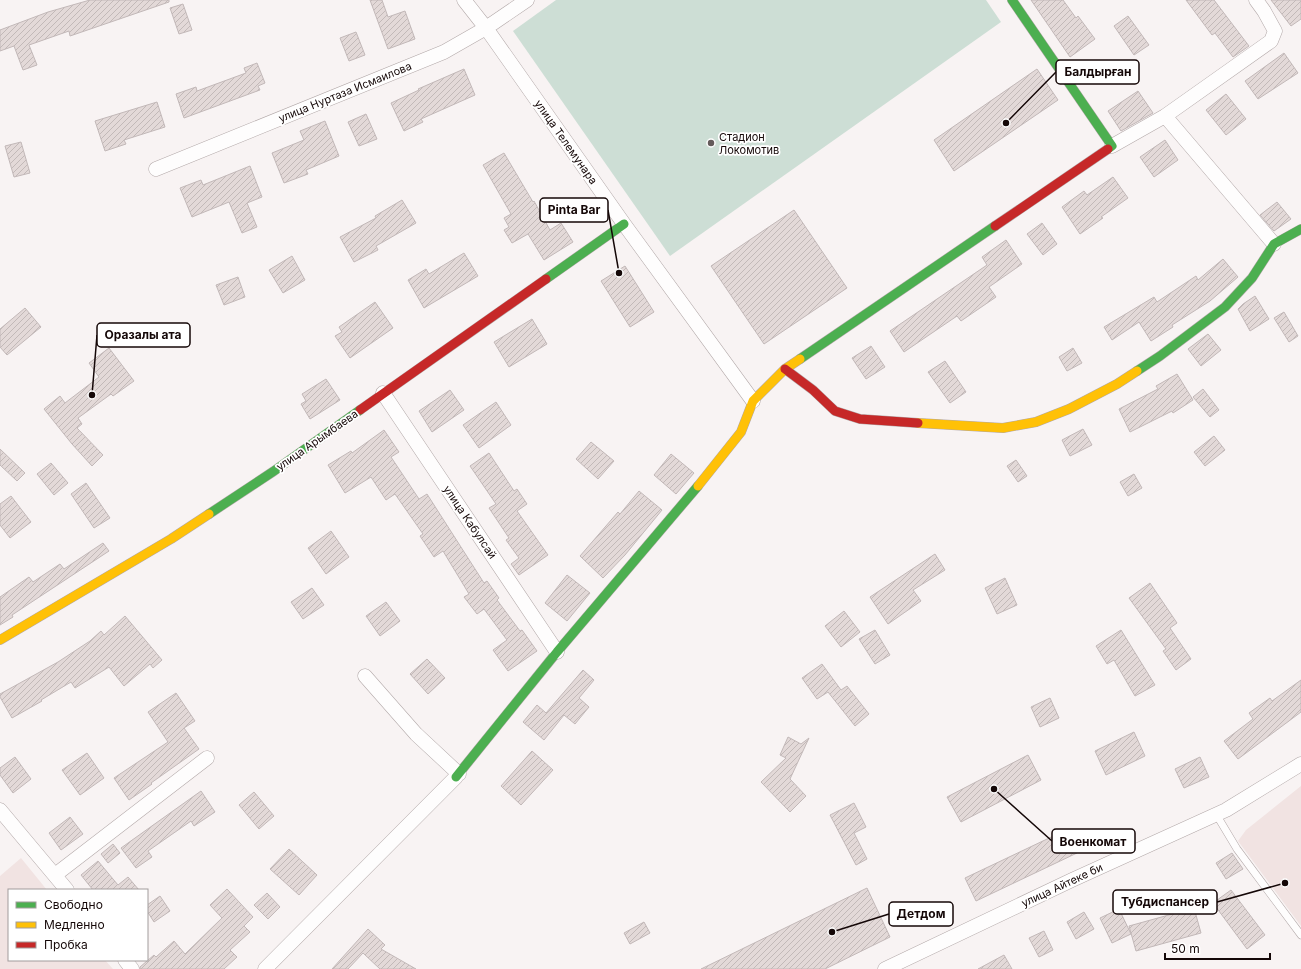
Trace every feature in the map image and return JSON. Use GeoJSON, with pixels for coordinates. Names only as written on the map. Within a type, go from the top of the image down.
{"type":"FeatureCollection","features":[{"type":"Feature","properties":{"kind":"street","name":"улица Телемунара"},"geometry":{"type":"LineString","coordinates":[[464,0],[486,28],[624,224],[753,401]]}},
{"type":"Feature","properties":{"kind":"street","name":"улица Нуртаза Исмаилова"},"geometry":{"type":"LineString","coordinates":[[156,169],[444,52],[486,28],[527,0]]}},
{"type":"Feature","properties":{"kind":"street"},"geometry":{"type":"LineString","coordinates":[[1012,0],[1112,146]]}},
{"type":"Feature","properties":{"kind":"street"},"geometry":{"type":"LineString","coordinates":[[265,969],[457,776],[557,652],[741,432],[753,401],[784,369],[1112,146],[1165,116],[1271,41],[1275,31],[1256,0]]}},
{"type":"Feature","properties":{"kind":"street"},"geometry":{"type":"LineString","coordinates":[[1165,116],[1274,244]]}},
{"type":"Feature","properties":{"kind":"street","name":"улица Арымбаева"},"geometry":{"type":"LineString","coordinates":[[0,640],[171,539],[274,471],[624,224]]}},
{"type":"Feature","properties":{"kind":"street"},"geometry":{"type":"LineString","coordinates":[[784,369],[813,390],[835,411],[860,420],[1003,428],[1036,422],[1069,409],[1117,384],[1160,356],[1225,307],[1252,278],[1274,244],[1301,229]]}},
{"type":"Feature","properties":{"kind":"street","name":"улица Кабулсай"},"geometry":{"type":"LineString","coordinates":[[383,393],[557,652]]}},
{"type":"Feature","properties":{"kind":"street"},"geometry":{"type":"LineString","coordinates":[[365,676],[416,734],[457,776]]}},
{"type":"Feature","properties":{"kind":"street"},"geometry":{"type":"LineString","coordinates":[[55,875],[207,758]]}},
{"type":"Feature","properties":{"kind":"street","name":"улица Айтеке би"},"geometry":{"type":"LineString","coordinates":[[885,969],[1072,880],[1216,814],[1301,764]]}},
{"type":"Feature","properties":{"kind":"street"},"geometry":{"type":"LineString","coordinates":[[0,810],[66,889]]}},
{"type":"Feature","properties":{"kind":"street"},"geometry":{"type":"LineString","coordinates":[[126,961],[132,969]]}},
{"type":"Feature","properties":{"kind":"lane"},"geometry":{"type":"LineString","coordinates":[[1216,814],[1237,849],[1301,935]]}},
{"type":"Feature","properties":{"kind":"shaded area","name":"Стадион Локомотив"},"geometry":{"type":"Polygon","coordinates":[[[556,0],[986,0],[1001,22],[670,256],[513,31],[556,0]]]}},
{"type":"Feature","properties":{"kind":"shaded area"},"geometry":{"type":"Polygon","coordinates":[[[1301,786],[1301,926],[1238,841],[1246,830],[1301,786]]]}},
{"type":"Feature","properties":{"kind":"shaded area"},"geometry":{"type":"Polygon","coordinates":[[[21,858],[46,889],[8,889],[8,961],[106,961],[113,969],[0,969],[0,876],[21,858]]]}},
{"type":"Feature","properties":{"kind":"building"},"geometry":{"type":"Polygon","coordinates":[[[90,0],[169,0],[169,2],[70,36],[69,31],[29,45],[37,65],[23,70],[14,46],[0,51],[0,30],[48,12],[90,0]]]}},
{"type":"Feature","properties":{"kind":"building"},"geometry":{"type":"Polygon","coordinates":[[[370,0],[382,0],[388,17],[405,11],[415,39],[388,49],[370,0]]]}},
{"type":"Feature","properties":{"kind":"building"},"geometry":{"type":"Polygon","coordinates":[[[1031,0],[1063,0],[1076,18],[1078,16],[1095,39],[1070,57],[1031,0]]]}},
{"type":"Feature","properties":{"kind":"building"},"geometry":{"type":"Polygon","coordinates":[[[1186,0],[1214,0],[1249,46],[1233,57],[1215,33],[1212,35],[1186,0]]]}},
{"type":"Feature","properties":{"kind":"building"},"geometry":{"type":"Polygon","coordinates":[[[1271,0],[1301,0],[1301,19],[1291,26],[1271,0]]]}},
{"type":"Feature","properties":{"kind":"building"},"geometry":{"type":"Polygon","coordinates":[[[183,4],[192,30],[179,34],[170,8],[183,4]]]}},
{"type":"Feature","properties":{"kind":"building"},"geometry":{"type":"Polygon","coordinates":[[[1128,16],[1149,45],[1134,55],[1114,26],[1128,16]]]}},
{"type":"Feature","properties":{"kind":"building"},"geometry":{"type":"Polygon","coordinates":[[[356,32],[365,55],[349,61],[340,38],[356,32]]]}},
{"type":"Feature","properties":{"kind":"building"},"geometry":{"type":"Polygon","coordinates":[[[1284,53],[1298,73],[1258,99],[1245,81],[1284,53]]]}},
{"type":"Feature","properties":{"kind":"building"},"geometry":{"type":"Polygon","coordinates":[[[257,63],[265,83],[258,86],[260,90],[184,118],[176,94],[196,87],[197,91],[246,73],[244,68],[257,63]]]}},
{"type":"Feature","properties":{"kind":"building"},"geometry":{"type":"Polygon","coordinates":[[[464,69],[475,95],[421,119],[423,122],[404,131],[391,103],[419,90],[418,89],[464,69]]]}},
{"type":"Feature","properties":{"kind":"building"},"geometry":{"type":"Polygon","coordinates":[[[1037,69],[1058,100],[954,171],[934,140],[1037,69]]]}},
{"type":"Feature","properties":{"kind":"building"},"geometry":{"type":"Polygon","coordinates":[[[1138,91],[1153,113],[1121,131],[1108,111],[1138,91]]]}},
{"type":"Feature","properties":{"kind":"building"},"geometry":{"type":"Polygon","coordinates":[[[1226,94],[1246,119],[1226,135],[1206,110],[1226,94]]]}},
{"type":"Feature","properties":{"kind":"building"},"geometry":{"type":"Polygon","coordinates":[[[157,102],[165,127],[124,140],[126,144],[105,151],[95,121],[157,102]]]}},
{"type":"Feature","properties":{"kind":"building"},"geometry":{"type":"Polygon","coordinates":[[[366,114],[377,139],[359,146],[348,122],[366,114]]]}},
{"type":"Feature","properties":{"kind":"building"},"geometry":{"type":"Polygon","coordinates":[[[325,121],[339,156],[306,170],[308,174],[284,183],[272,153],[304,140],[300,131],[325,121]]]}},
{"type":"Feature","properties":{"kind":"building"},"geometry":{"type":"Polygon","coordinates":[[[1165,140],[1178,160],[1154,177],[1140,157],[1165,140]]]}},
{"type":"Feature","properties":{"kind":"building"},"geometry":{"type":"Polygon","coordinates":[[[21,142],[30,173],[14,177],[5,146],[21,142]]]}},
{"type":"Feature","properties":{"kind":"building"},"geometry":{"type":"Polygon","coordinates":[[[504,153],[550,230],[561,223],[573,242],[544,260],[528,234],[512,243],[504,230],[509,227],[504,218],[511,214],[483,165],[504,153]]]}},
{"type":"Feature","properties":{"kind":"building"},"geometry":{"type":"Polygon","coordinates":[[[250,166],[262,197],[247,203],[257,227],[242,233],[229,202],[192,217],[180,188],[201,180],[203,185],[250,166]]]}},
{"type":"Feature","properties":{"kind":"building"},"geometry":{"type":"Polygon","coordinates":[[[1113,177],[1128,198],[1080,234],[1062,207],[1084,191],[1087,195],[1113,177]]]}},
{"type":"Feature","properties":{"kind":"building"},"geometry":{"type":"Polygon","coordinates":[[[402,200],[416,223],[376,246],[378,250],[354,262],[340,237],[376,218],[375,216],[402,200]]]}},
{"type":"Feature","properties":{"kind":"building"},"geometry":{"type":"Polygon","coordinates":[[[1277,202],[1291,219],[1274,231],[1260,215],[1277,202]]]}},
{"type":"Feature","properties":{"kind":"building"},"geometry":{"type":"Polygon","coordinates":[[[794,210],[847,288],[764,344],[711,266],[794,210]]]}},
{"type":"Feature","properties":{"kind":"building"},"geometry":{"type":"Polygon","coordinates":[[[1042,223],[1057,244],[1043,255],[1027,234],[1042,223]]]}},
{"type":"Feature","properties":{"kind":"building"},"geometry":{"type":"Polygon","coordinates":[[[1006,240],[1022,264],[989,287],[996,297],[961,321],[957,316],[904,352],[890,331],[987,265],[982,257],[1006,240]]]}},
{"type":"Feature","properties":{"kind":"building"},"geometry":{"type":"Polygon","coordinates":[[[464,253],[478,276],[424,308],[408,280],[426,269],[429,274],[464,253]]]}},
{"type":"Feature","properties":{"kind":"building"},"geometry":{"type":"Polygon","coordinates":[[[292,256],[305,280],[283,293],[269,270],[292,256]]]}},
{"type":"Feature","properties":{"kind":"building"},"geometry":{"type":"Polygon","coordinates":[[[1223,259],[1238,277],[1210,301],[1172,325],[1173,327],[1151,341],[1139,322],[1112,340],[1104,327],[1154,297],[1157,302],[1196,276],[1198,280],[1223,259]]]}},
{"type":"Feature","properties":{"kind":"building"},"geometry":{"type":"Polygon","coordinates":[[[625,266],[654,312],[630,327],[601,281],[625,266]]]}},
{"type":"Feature","properties":{"kind":"building"},"geometry":{"type":"Polygon","coordinates":[[[238,277],[245,297],[224,305],[216,285],[238,277]]]}},
{"type":"Feature","properties":{"kind":"building"},"geometry":{"type":"Polygon","coordinates":[[[1255,296],[1269,319],[1250,331],[1238,309],[1255,296]]]}},
{"type":"Feature","properties":{"kind":"building"},"geometry":{"type":"Polygon","coordinates":[[[375,302],[393,328],[350,358],[335,336],[342,332],[339,327],[375,302]]]}},
{"type":"Feature","properties":{"kind":"building"},"geometry":{"type":"Polygon","coordinates":[[[25,308],[41,327],[7,355],[0,347],[0,329],[25,308]]]}},
{"type":"Feature","properties":{"kind":"building"},"geometry":{"type":"Polygon","coordinates":[[[1284,312],[1298,336],[1289,342],[1274,318],[1284,312]]]}},
{"type":"Feature","properties":{"kind":"building"},"geometry":{"type":"Polygon","coordinates":[[[532,319],[547,344],[509,367],[494,342],[532,319]]]}},
{"type":"Feature","properties":{"kind":"building"},"geometry":{"type":"Polygon","coordinates":[[[1208,334],[1221,350],[1201,366],[1188,349],[1208,334]]]}},
{"type":"Feature","properties":{"kind":"building"},"geometry":{"type":"Polygon","coordinates":[[[871,346],[885,367],[866,379],[852,358],[871,346]]]}},
{"type":"Feature","properties":{"kind":"building"},"geometry":{"type":"Polygon","coordinates":[[[109,348],[134,381],[113,396],[111,394],[78,418],[82,424],[77,428],[103,455],[92,466],[44,409],[60,396],[65,403],[99,377],[89,363],[109,348]]]}},
{"type":"Feature","properties":{"kind":"building"},"geometry":{"type":"Polygon","coordinates":[[[1073,348],[1082,363],[1067,371],[1059,357],[1073,348]]]}},
{"type":"Feature","properties":{"kind":"building"},"geometry":{"type":"Polygon","coordinates":[[[945,361],[966,392],[950,403],[928,372],[945,361]]]}},
{"type":"Feature","properties":{"kind":"building"},"geometry":{"type":"Polygon","coordinates":[[[1177,374],[1193,400],[1173,413],[1172,411],[1130,432],[1119,409],[1158,389],[1156,386],[1177,374]]]}},
{"type":"Feature","properties":{"kind":"building"},"geometry":{"type":"Polygon","coordinates":[[[326,379],[340,400],[310,419],[301,404],[306,401],[302,394],[326,379]]]}},
{"type":"Feature","properties":{"kind":"building"},"geometry":{"type":"Polygon","coordinates":[[[1203,389],[1219,410],[1210,417],[1193,397],[1203,389]]]}},
{"type":"Feature","properties":{"kind":"building"},"geometry":{"type":"Polygon","coordinates":[[[450,390],[464,410],[432,432],[419,411],[450,390]]]}},
{"type":"Feature","properties":{"kind":"building"},"geometry":{"type":"Polygon","coordinates":[[[496,402],[511,425],[479,448],[463,425],[496,402]]]}},
{"type":"Feature","properties":{"kind":"building"},"geometry":{"type":"Polygon","coordinates":[[[1083,429],[1092,445],[1070,456],[1062,440],[1083,429]]]}},
{"type":"Feature","properties":{"kind":"building"},"geometry":{"type":"Polygon","coordinates":[[[384,430],[399,452],[391,457],[419,499],[427,494],[484,583],[487,581],[499,598],[497,600],[537,651],[508,671],[493,650],[507,640],[484,609],[477,614],[464,597],[469,594],[443,551],[434,557],[420,536],[423,534],[395,494],[386,500],[371,477],[345,493],[328,465],[351,451],[352,453],[384,430]]]}},
{"type":"Feature","properties":{"kind":"building"},"geometry":{"type":"Polygon","coordinates":[[[1214,436],[1225,450],[1205,466],[1194,452],[1214,436]]]}},
{"type":"Feature","properties":{"kind":"building"},"geometry":{"type":"Polygon","coordinates":[[[591,442],[614,461],[598,479],[576,459],[591,442]]]}},
{"type":"Feature","properties":{"kind":"building"},"geometry":{"type":"Polygon","coordinates":[[[0,449],[25,473],[17,481],[0,465],[0,449]]]}},
{"type":"Feature","properties":{"kind":"building"},"geometry":{"type":"Polygon","coordinates":[[[489,453],[514,491],[517,489],[527,504],[517,511],[548,555],[519,575],[511,564],[519,558],[506,540],[509,538],[489,508],[496,504],[470,466],[489,453]]]}},
{"type":"Feature","properties":{"kind":"building"},"geometry":{"type":"Polygon","coordinates":[[[671,454],[694,473],[676,494],[654,475],[671,454]]]}},
{"type":"Feature","properties":{"kind":"building"},"geometry":{"type":"Polygon","coordinates":[[[1016,460],[1027,476],[1018,482],[1007,466],[1016,460]]]}},
{"type":"Feature","properties":{"kind":"building"},"geometry":{"type":"Polygon","coordinates":[[[51,463],[68,483],[54,495],[37,474],[51,463]]]}},
{"type":"Feature","properties":{"kind":"building"},"geometry":{"type":"Polygon","coordinates":[[[1134,474],[1142,488],[1128,496],[1120,482],[1134,474]]]}},
{"type":"Feature","properties":{"kind":"building"},"geometry":{"type":"Polygon","coordinates":[[[86,483],[110,518],[94,528],[71,494],[86,483]]]}},
{"type":"Feature","properties":{"kind":"building"},"geometry":{"type":"Polygon","coordinates":[[[639,491],[662,510],[625,555],[603,578],[580,556],[618,512],[620,514],[639,491]]]}},
{"type":"Feature","properties":{"kind":"building"},"geometry":{"type":"Polygon","coordinates":[[[11,496],[31,522],[10,538],[0,525],[0,504],[11,496]]]}},
{"type":"Feature","properties":{"kind":"building"},"geometry":{"type":"Polygon","coordinates":[[[331,531],[349,557],[326,574],[308,548],[331,531]]]}},
{"type":"Feature","properties":{"kind":"building"},"geometry":{"type":"Polygon","coordinates":[[[103,543],[109,551],[12,615],[13,617],[0,625],[0,597],[29,577],[33,582],[60,564],[64,569],[103,543]]]}},
{"type":"Feature","properties":{"kind":"building"},"geometry":{"type":"Polygon","coordinates":[[[935,554],[945,570],[913,590],[921,601],[888,624],[870,597],[935,554]]]}},
{"type":"Feature","properties":{"kind":"building"},"geometry":{"type":"Polygon","coordinates":[[[567,575],[590,593],[567,621],[545,603],[567,575]]]}},
{"type":"Feature","properties":{"kind":"building"},"geometry":{"type":"Polygon","coordinates":[[[1005,578],[1017,605],[997,614],[985,588],[1005,578]]]}},
{"type":"Feature","properties":{"kind":"building"},"geometry":{"type":"Polygon","coordinates":[[[1150,583],[1177,623],[1170,628],[1191,659],[1176,670],[1163,651],[1166,649],[1129,598],[1150,583]]]}},
{"type":"Feature","properties":{"kind":"building"},"geometry":{"type":"Polygon","coordinates":[[[312,588],[324,605],[303,619],[291,602],[312,588]]]}},
{"type":"Feature","properties":{"kind":"building"},"geometry":{"type":"Polygon","coordinates":[[[386,602],[400,621],[380,636],[366,616],[386,602]]]}},
{"type":"Feature","properties":{"kind":"building"},"geometry":{"type":"Polygon","coordinates":[[[844,611],[860,632],[841,647],[825,626],[844,611]]]}},
{"type":"Feature","properties":{"kind":"building"},"geometry":{"type":"Polygon","coordinates":[[[125,616],[162,660],[153,668],[150,664],[124,686],[109,667],[75,688],[71,682],[12,718],[0,697],[0,694],[58,662],[90,641],[101,631],[104,635],[125,616]]]}},
{"type":"Feature","properties":{"kind":"building"},"geometry":{"type":"Polygon","coordinates":[[[875,630],[890,655],[875,664],[859,639],[875,630]]]}},
{"type":"Feature","properties":{"kind":"building"},"geometry":{"type":"Polygon","coordinates":[[[1121,630],[1155,685],[1135,696],[1114,660],[1107,664],[1096,646],[1121,630]]]}},
{"type":"Feature","properties":{"kind":"building"},"geometry":{"type":"Polygon","coordinates":[[[427,659],[445,678],[428,694],[410,674],[427,659]]]}},
{"type":"Feature","properties":{"kind":"building"},"geometry":{"type":"Polygon","coordinates":[[[822,664],[841,690],[847,686],[869,714],[855,726],[828,692],[817,699],[802,678],[822,664]]]}},
{"type":"Feature","properties":{"kind":"building"},"geometry":{"type":"Polygon","coordinates":[[[583,670],[594,680],[579,698],[589,707],[575,724],[564,715],[544,740],[523,722],[537,705],[546,713],[583,670]]]}},
{"type":"Feature","properties":{"kind":"building"},"geometry":{"type":"Polygon","coordinates":[[[1301,680],[1301,712],[1238,759],[1224,741],[1253,719],[1249,713],[1270,698],[1272,701],[1301,680]]]}},
{"type":"Feature","properties":{"kind":"building"},"geometry":{"type":"Polygon","coordinates":[[[176,693],[195,721],[184,728],[199,749],[129,800],[114,778],[168,742],[148,712],[176,693]]]}},
{"type":"Feature","properties":{"kind":"building"},"geometry":{"type":"Polygon","coordinates":[[[1050,698],[1059,718],[1040,727],[1031,707],[1050,698]]]}},
{"type":"Feature","properties":{"kind":"building"},"geometry":{"type":"Polygon","coordinates":[[[1134,732],[1145,756],[1106,775],[1095,751],[1134,732]]]}},
{"type":"Feature","properties":{"kind":"building"},"geometry":{"type":"Polygon","coordinates":[[[788,737],[801,744],[809,738],[790,779],[806,796],[790,812],[761,782],[786,758],[780,755],[788,737]]]}},
{"type":"Feature","properties":{"kind":"building"},"geometry":{"type":"Polygon","coordinates":[[[532,751],[553,770],[521,805],[501,786],[532,751]]]}},
{"type":"Feature","properties":{"kind":"building"},"geometry":{"type":"Polygon","coordinates":[[[87,753],[104,778],[80,795],[62,770],[87,753]]]}},
{"type":"Feature","properties":{"kind":"building"},"geometry":{"type":"Polygon","coordinates":[[[1028,755],[1041,780],[961,822],[947,797],[1028,755]]]}},
{"type":"Feature","properties":{"kind":"building"},"geometry":{"type":"Polygon","coordinates":[[[15,757],[31,779],[13,793],[0,775],[0,768],[15,757]]]}},
{"type":"Feature","properties":{"kind":"building"},"geometry":{"type":"Polygon","coordinates":[[[1200,757],[1209,777],[1184,788],[1175,769],[1200,757]]]}},
{"type":"Feature","properties":{"kind":"building"},"geometry":{"type":"Polygon","coordinates":[[[201,791],[215,812],[194,826],[191,821],[148,851],[152,857],[136,868],[121,848],[201,791]]]}},
{"type":"Feature","properties":{"kind":"building"},"geometry":{"type":"Polygon","coordinates":[[[254,792],[274,816],[259,829],[239,805],[254,792]]]}},
{"type":"Feature","properties":{"kind":"building"},"geometry":{"type":"Polygon","coordinates":[[[854,803],[866,827],[854,833],[867,859],[856,865],[830,815],[854,803]]]}},
{"type":"Feature","properties":{"kind":"building"},"geometry":{"type":"Polygon","coordinates":[[[70,817],[83,834],[61,850],[49,833],[70,817]]]}},
{"type":"Feature","properties":{"kind":"building"},"geometry":{"type":"Polygon","coordinates":[[[1066,830],[1077,853],[976,901],[965,878],[1066,830]]]}},
{"type":"Feature","properties":{"kind":"building"},"geometry":{"type":"Polygon","coordinates":[[[113,844],[120,853],[108,863],[101,854],[113,844]]]}},
{"type":"Feature","properties":{"kind":"building"},"geometry":{"type":"Polygon","coordinates":[[[289,849],[317,875],[299,895],[270,869],[289,849]]]}},
{"type":"Feature","properties":{"kind":"building"},"geometry":{"type":"Polygon","coordinates":[[[1232,853],[1243,869],[1226,879],[1216,863],[1232,853]]]}},
{"type":"Feature","properties":{"kind":"building"},"geometry":{"type":"Polygon","coordinates":[[[98,861],[118,885],[128,877],[138,889],[92,889],[81,875],[98,861]]]}},
{"type":"Feature","properties":{"kind":"building"},"geometry":{"type":"Polygon","coordinates":[[[867,888],[890,937],[825,969],[701,969],[867,888]]]}},
{"type":"Feature","properties":{"kind":"building"},"geometry":{"type":"Polygon","coordinates":[[[227,889],[253,917],[244,926],[250,932],[230,950],[237,957],[224,969],[140,969],[140,967],[154,955],[156,957],[174,941],[185,954],[222,918],[210,905],[227,889]]]}},
{"type":"Feature","properties":{"kind":"building"},"geometry":{"type":"Polygon","coordinates":[[[1231,890],[1265,935],[1247,949],[1213,903],[1231,890]]]}},
{"type":"Feature","properties":{"kind":"building"},"geometry":{"type":"Polygon","coordinates":[[[267,893],[280,907],[268,919],[254,905],[267,893]]]}},
{"type":"Feature","properties":{"kind":"building"},"geometry":{"type":"Polygon","coordinates":[[[160,896],[170,911],[154,922],[148,913],[148,904],[160,896]]]}},
{"type":"Feature","properties":{"kind":"building"},"geometry":{"type":"Polygon","coordinates":[[[1194,908],[1201,933],[1136,951],[1129,926],[1194,908]]]}},
{"type":"Feature","properties":{"kind":"building"},"geometry":{"type":"Polygon","coordinates":[[[1119,909],[1131,934],[1112,943],[1100,918],[1119,909]]]}},
{"type":"Feature","properties":{"kind":"building"},"geometry":{"type":"Polygon","coordinates":[[[1084,912],[1094,929],[1076,939],[1067,922],[1084,912]]]}},
{"type":"Feature","properties":{"kind":"building"},"geometry":{"type":"Polygon","coordinates":[[[644,922],[650,933],[630,944],[624,933],[644,922]]]}},
{"type":"Feature","properties":{"kind":"building"},"geometry":{"type":"Polygon","coordinates":[[[368,929],[385,945],[381,949],[416,969],[380,969],[363,953],[348,969],[332,969],[368,929]]]}},
{"type":"Feature","properties":{"kind":"building"},"geometry":{"type":"Polygon","coordinates":[[[1044,931],[1053,950],[1039,957],[1029,938],[1044,931]]]}},
{"type":"Feature","properties":{"kind":"building"},"geometry":{"type":"Polygon","coordinates":[[[1004,955],[1012,969],[978,969],[1004,955]]]}},
{"type":"Feature","properties":{"kind":"traffic: fast"},"geometry":{"type":"LineString","coordinates":[[1012,0],[1112,146],[1108,149]]}},
{"type":"Feature","properties":{"kind":"traffic: fast"},"geometry":{"type":"LineString","coordinates":[[546,279],[624,224]]}},
{"type":"Feature","properties":{"kind":"traffic: fast"},"geometry":{"type":"LineString","coordinates":[[800,359],[995,226]]}},
{"type":"Feature","properties":{"kind":"traffic: fast"},"geometry":{"type":"LineString","coordinates":[[1137,371],[1160,356],[1225,307],[1252,278],[1274,244],[1301,229]]}},
{"type":"Feature","properties":{"kind":"traffic: fast"},"geometry":{"type":"LineString","coordinates":[[209,514],[274,471],[360,410]]}},
{"type":"Feature","properties":{"kind":"traffic: fast"},"geometry":{"type":"LineString","coordinates":[[456,777],[557,652],[698,486]]}},
{"type":"Feature","properties":{"kind":"traffic: slow"},"geometry":{"type":"LineString","coordinates":[[698,486],[741,432],[753,401],[785,369],[800,359]]}},
{"type":"Feature","properties":{"kind":"traffic: slow"},"geometry":{"type":"LineString","coordinates":[[918,423],[1003,428],[1036,422],[1069,409],[1117,384],[1137,371]]}},
{"type":"Feature","properties":{"kind":"traffic: slow"},"geometry":{"type":"LineString","coordinates":[[0,640],[171,539],[209,514]]}},
{"type":"Feature","properties":{"kind":"traffic: jam"},"geometry":{"type":"LineString","coordinates":[[995,226],[1108,149]]}},
{"type":"Feature","properties":{"kind":"traffic: jam"},"geometry":{"type":"LineString","coordinates":[[360,410],[546,279]]}},
{"type":"Feature","properties":{"kind":"traffic: jam"},"geometry":{"type":"LineString","coordinates":[[785,369],[813,390],[835,411],[860,419],[918,423]]}},
{"type":"Feature","properties":{"kind":"place","name":"Балдырған"},"geometry":{"type":"Point","coordinates":[1006,123]}},
{"type":"Feature","properties":{"kind":"place","name":"Стадион Локомотив"},"geometry":{"type":"Point","coordinates":[711,143]}},
{"type":"Feature","properties":{"kind":"place","name":"Pinta Bar"},"geometry":{"type":"Point","coordinates":[619,273]}},
{"type":"Feature","properties":{"kind":"place","name":"Оразалы ата"},"geometry":{"type":"Point","coordinates":[92,395]}},
{"type":"Feature","properties":{"kind":"place","name":"Военкомат"},"geometry":{"type":"Point","coordinates":[994,789]}},
{"type":"Feature","properties":{"kind":"place","name":"Тубдиспансер"},"geometry":{"type":"Point","coordinates":[1285,883]}},
{"type":"Feature","properties":{"kind":"place","name":"Детдом"},"geometry":{"type":"Point","coordinates":[832,932]}}]}
